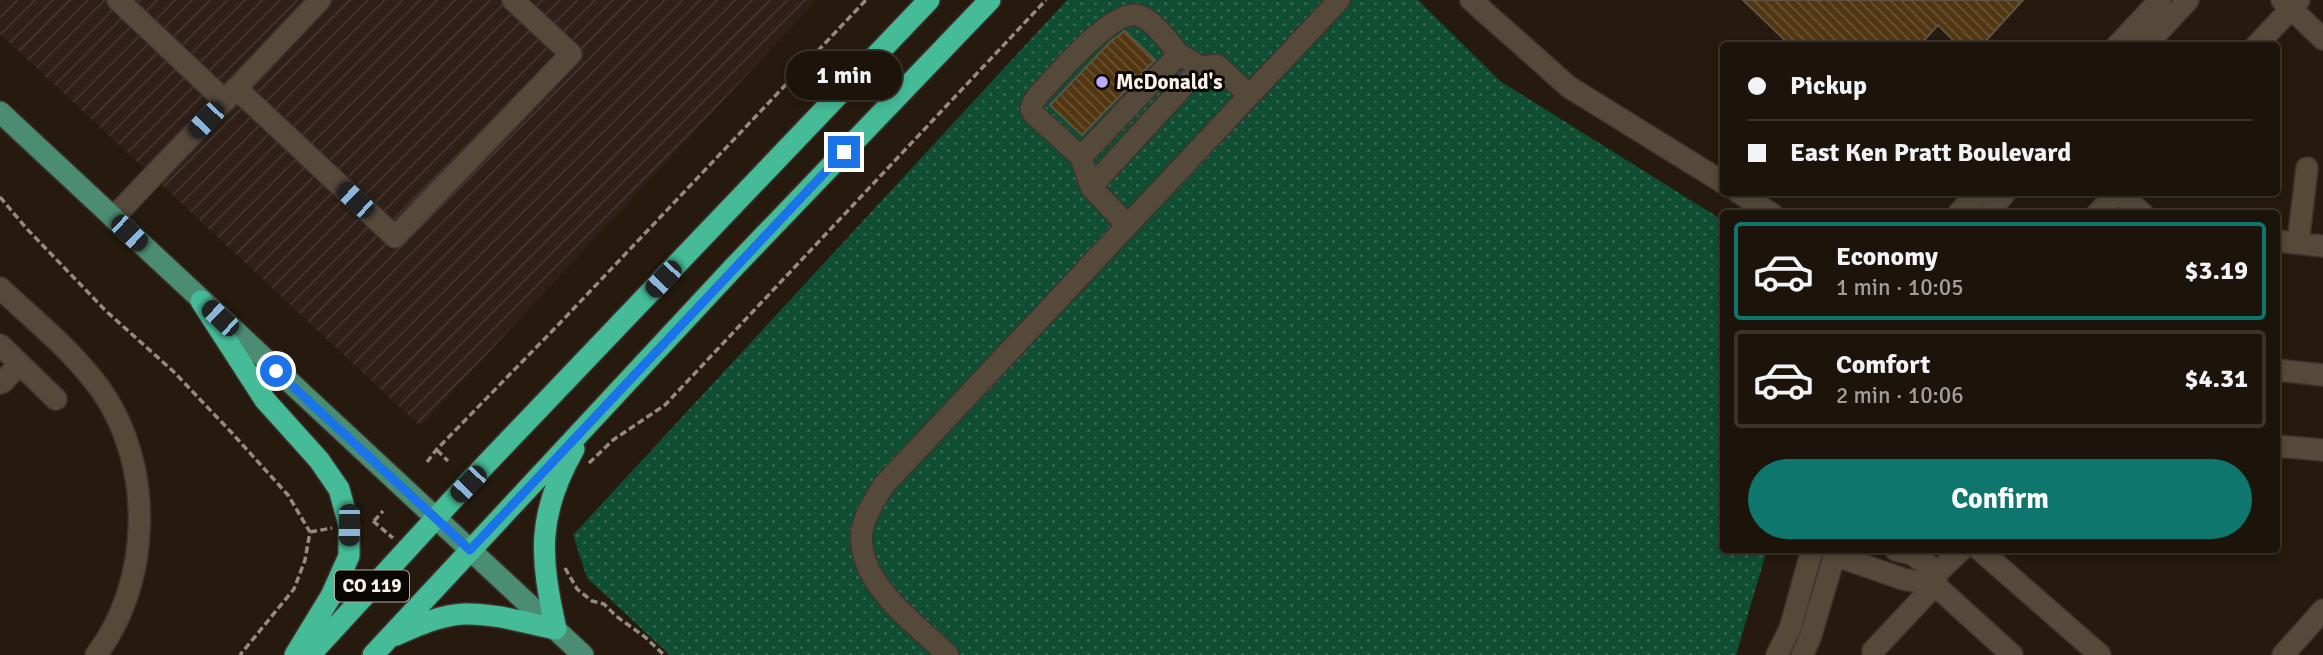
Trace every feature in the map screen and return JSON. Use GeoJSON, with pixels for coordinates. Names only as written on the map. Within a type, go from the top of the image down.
{"type":"FeatureCollection","features":[{"type":"Feature","properties":{"kind":"highway","name":"CO 119"},"geometry":{"type":"LineString","coordinates":[[310,655],[436,518],[929,0]]}},
{"type":"Feature","properties":{"kind":"highway","name":"CO 119"},"geometry":{"type":"LineString","coordinates":[[373,655],[990,0]]}},
{"type":"Feature","properties":{"kind":"highway"},"geometry":{"type":"LineString","coordinates":[[201,301],[265,400],[319,460],[339,489],[349,525],[349,556],[331,596],[295,655]]}},
{"type":"Feature","properties":{"kind":"highway"},"geometry":{"type":"LineString","coordinates":[[388,639],[430,620],[464,614],[555,629],[545,581],[543,536],[549,504],[589,423]]}},
{"type":"Feature","properties":{"kind":"main road"},"geometry":{"type":"LineString","coordinates":[[0,112],[583,655]]}},
{"type":"Feature","properties":{"kind":"street"},"geometry":{"type":"LineString","coordinates":[[118,0],[395,237],[571,54],[513,0]]}},
{"type":"Feature","properties":{"kind":"street"},"geometry":{"type":"LineString","coordinates":[[113,218],[320,0]]}},
{"type":"Feature","properties":{"kind":"street"},"geometry":{"type":"LineString","coordinates":[[948,655],[881,591],[869,571],[862,549],[862,529],[883,486],[1339,0]]}},
{"type":"Feature","properties":{"kind":"street"},"geometry":{"type":"LineString","coordinates":[[1471,0],[1569,87],[1720,181]]}},
{"type":"Feature","properties":{"kind":"street"},"geometry":{"type":"LineString","coordinates":[[2121,42],[2160,0]]}},
{"type":"Feature","properties":{"kind":"street"},"geometry":{"type":"LineString","coordinates":[[2149,42],[2188,0]]}},
{"type":"Feature","properties":{"kind":"street"},"geometry":{"type":"LineString","coordinates":[[2259,42],[2290,3],[2323,39]]}},
{"type":"Feature","properties":{"kind":"street"},"geometry":{"type":"LineString","coordinates":[[1127,225],[1091,187],[1081,158],[1031,109],[1040,93],[1109,23],[1125,15],[1138,14],[1153,23],[1179,54],[1201,67],[1217,65],[1250,95]]}},
{"type":"Feature","properties":{"kind":"street"},"geometry":{"type":"LineString","coordinates":[[1081,158],[1179,54]]}},
{"type":"Feature","properties":{"kind":"street"},"geometry":{"type":"LineString","coordinates":[[1091,187],[1201,67]]}},
{"type":"Feature","properties":{"kind":"street"},"geometry":{"type":"LineString","coordinates":[[2298,243],[2307,168]]}},
{"type":"Feature","properties":{"kind":"street"},"geometry":{"type":"LineString","coordinates":[[1744,196],[1766,210]]}},
{"type":"Feature","properties":{"kind":"street"},"geometry":{"type":"LineString","coordinates":[[1962,210],[1974,196]]}},
{"type":"Feature","properties":{"kind":"street"},"geometry":{"type":"LineString","coordinates":[[1990,210],[2003,196]]}},
{"type":"Feature","properties":{"kind":"street"},"geometry":{"type":"LineString","coordinates":[[2101,210],[2114,196]]}},
{"type":"Feature","properties":{"kind":"street"},"geometry":{"type":"LineString","coordinates":[[2123,196],[2138,210]]}},
{"type":"Feature","properties":{"kind":"street"},"geometry":{"type":"LineString","coordinates":[[2280,241],[2323,246]]}},
{"type":"Feature","properties":{"kind":"street"},"geometry":{"type":"LineString","coordinates":[[0,288],[64,349],[100,390],[121,426],[132,460],[139,513],[134,568],[122,608],[110,635],[96,655]]}},
{"type":"Feature","properties":{"kind":"street"},"geometry":{"type":"LineString","coordinates":[[0,345],[56,399]]}},
{"type":"Feature","properties":{"kind":"street"},"geometry":{"type":"LineString","coordinates":[[0,383],[19,364]]}},
{"type":"Feature","properties":{"kind":"street"},"geometry":{"type":"LineString","coordinates":[[2280,370],[2323,374]]}},
{"type":"Feature","properties":{"kind":"street"},"geometry":{"type":"LineString","coordinates":[[2280,446],[2323,450]]}},
{"type":"Feature","properties":{"kind":"street"},"geometry":{"type":"LineString","coordinates":[[1777,655],[1790,629],[1811,553]]}},
{"type":"Feature","properties":{"kind":"street"},"geometry":{"type":"LineString","coordinates":[[1802,655],[1810,638],[1835,553]]}},
{"type":"Feature","properties":{"kind":"street"},"geometry":{"type":"LineString","coordinates":[[1837,553],[1880,571],[1936,579]]}},
{"type":"Feature","properties":{"kind":"street"},"geometry":{"type":"LineString","coordinates":[[1880,571],[1884,553]]}},
{"type":"Feature","properties":{"kind":"street"},"geometry":{"type":"LineString","coordinates":[[1908,553],[2012,655]]}},
{"type":"Feature","properties":{"kind":"street"},"geometry":{"type":"LineString","coordinates":[[1873,651],[1958,553]]}},
{"type":"Feature","properties":{"kind":"street"},"geometry":{"type":"LineString","coordinates":[[1983,553],[2100,655]]}},
{"type":"Feature","properties":{"kind":"street"},"geometry":{"type":"LineString","coordinates":[[2283,655],[2323,610]]}},
{"type":"Feature","properties":{"kind":"path"},"geometry":{"type":"LineString","coordinates":[[427,462],[866,0]]}},
{"type":"Feature","properties":{"kind":"path"},"geometry":{"type":"LineString","coordinates":[[585,467],[613,440],[665,405],[1046,0]]}},
{"type":"Feature","properties":{"kind":"path"},"geometry":{"type":"LineString","coordinates":[[0,197],[97,302],[174,372],[231,432],[288,495],[310,532],[305,560],[294,589],[240,655]]}},
{"type":"Feature","properties":{"kind":"path"},"geometry":{"type":"LineString","coordinates":[[437,449],[448,461]]}},
{"type":"Feature","properties":{"kind":"path"},"geometry":{"type":"LineString","coordinates":[[383,510],[373,521],[396,540]]}},
{"type":"Feature","properties":{"kind":"path"},"geometry":{"type":"LineString","coordinates":[[310,532],[339,527]]}},
{"type":"Feature","properties":{"kind":"path"},"geometry":{"type":"LineString","coordinates":[[562,558],[577,589],[592,601],[604,604],[645,636],[664,655]]}},
{"type":"Feature","properties":{"kind":"shaded area"},"geometry":{"type":"Polygon","coordinates":[[[0,0],[817,0],[420,426],[0,34],[0,0]]]}},
{"type":"Feature","properties":{"kind":"green space"},"geometry":{"type":"Polygon","coordinates":[[[1067,0],[1418,0],[1500,81],[1720,218],[1720,553],[1766,553],[1736,655],[670,655],[587,578],[573,535],[1067,0]]]}},
{"type":"Feature","properties":{"kind":"building"},"geometry":{"type":"Polygon","coordinates":[[[1743,0],[2023,0],[1985,42],[1955,42],[1938,25],[1923,42],[1787,42],[1743,0]]]}},
{"type":"Feature","properties":{"kind":"building","name":"McDonald's"},"geometry":{"type":"Polygon","coordinates":[[[1125,31],[1155,60],[1082,135],[1050,105],[1110,42],[1125,31]]]}},
{"type":"Feature","properties":{"kind":"place","name":"McDonald's"},"geometry":{"type":"Point","coordinates":[1102,82]}},
{"type":"Feature","properties":{"kind":"route"},"geometry":{"type":"LineString","coordinates":[[276,371],[470,550],[844,152]]}}]}
